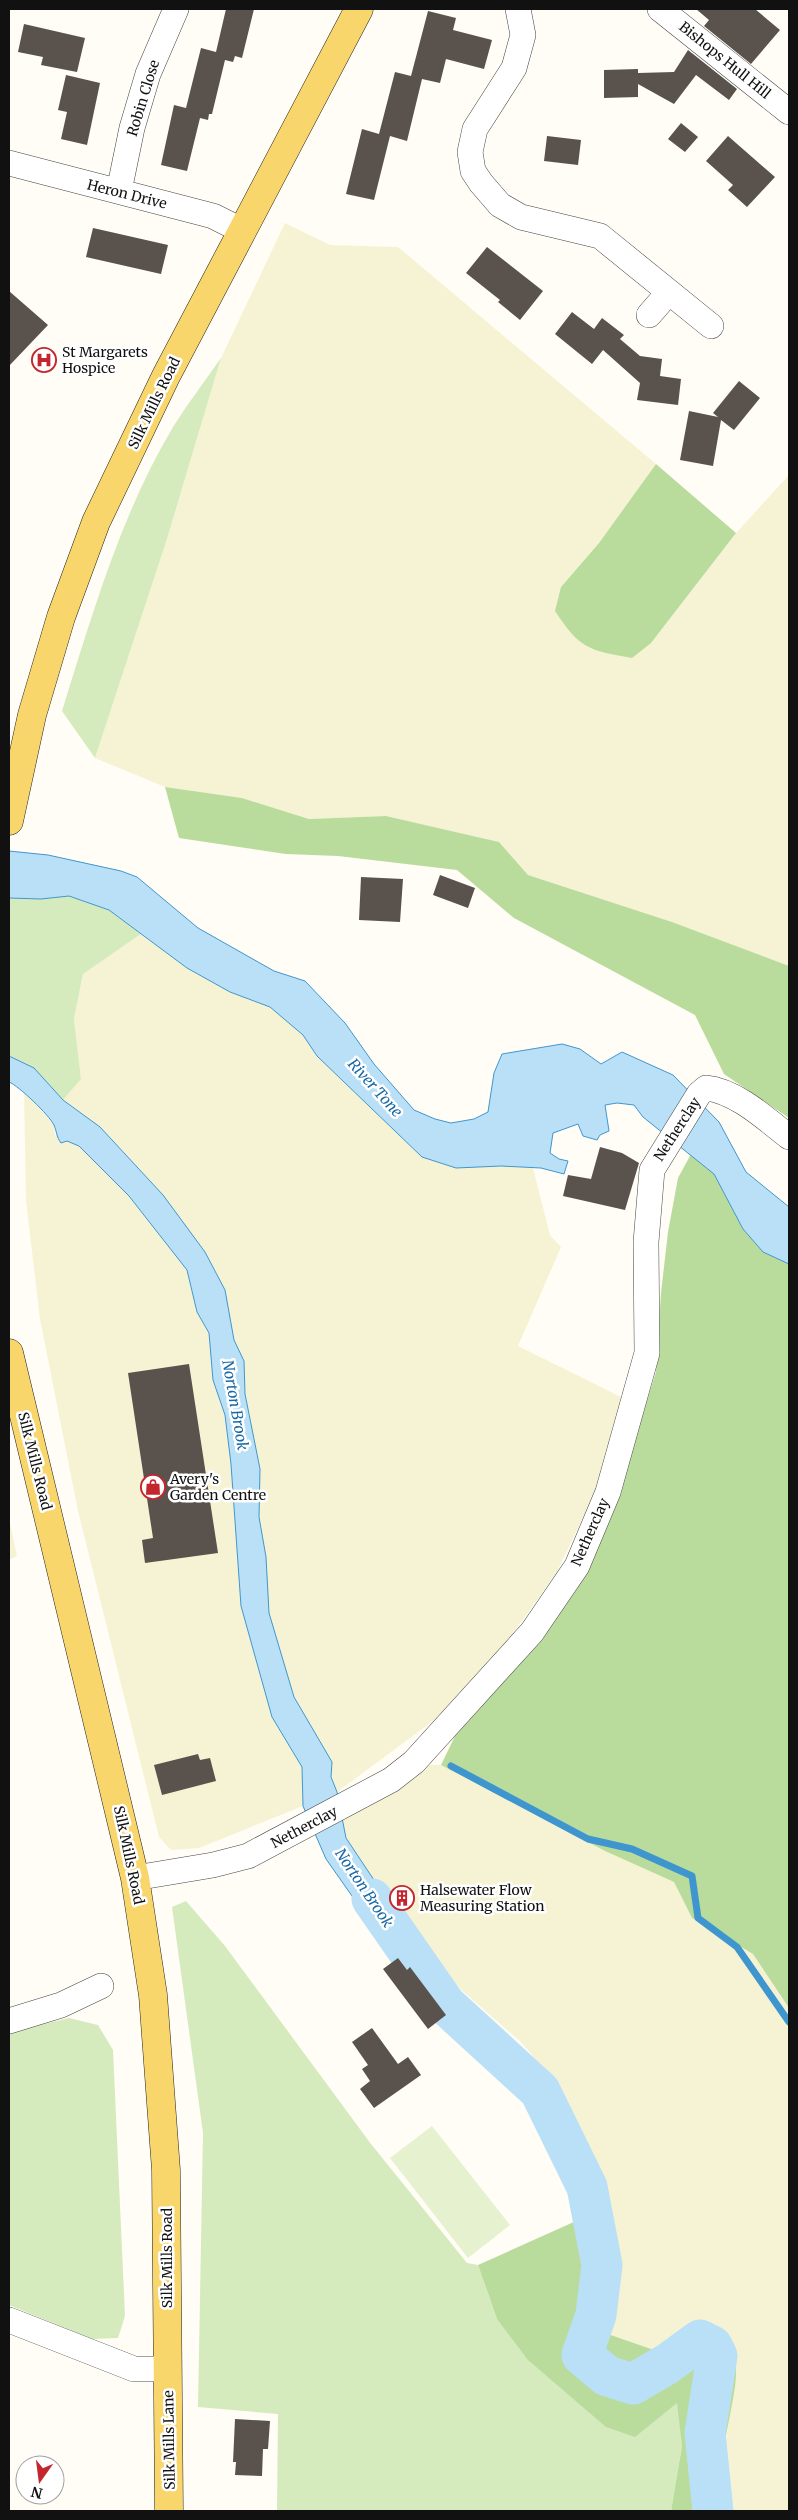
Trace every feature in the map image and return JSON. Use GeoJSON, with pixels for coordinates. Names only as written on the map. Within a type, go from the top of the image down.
{"type":"FeatureCollection","features":[{"type":"Feature","properties":{"kind":"main road","name":"Silk Mills Road"},"geometry":{"type":"LineString","coordinates":[[9,821],[32,714],[61,617],[96,522],[166,376],[359,9]]}},
{"type":"Feature","properties":{"kind":"main road","name":"Silk Mills Road"},"geometry":{"type":"LineString","coordinates":[[9,1353],[135,1878],[153,1995],[166,2170],[168,2369]]}},
{"type":"Feature","properties":{"kind":"main road","name":"Silk Mills Lane"},"geometry":{"type":"LineString","coordinates":[[168,2369],[169,2511]]}},
{"type":"Feature","properties":{"kind":"street","name":"Robin Close"},"geometry":{"type":"LineString","coordinates":[[119,191],[132,128],[148,74],[176,9]]}},
{"type":"Feature","properties":{"kind":"street"},"geometry":{"type":"LineString","coordinates":[[518,9],[523,35],[514,68],[475,129],[470,152],[473,171],[500,205],[521,217],[600,236],[711,326]]}},
{"type":"Feature","properties":{"kind":"street","name":"Bishops Hull Hill"},"geometry":{"type":"LineString","coordinates":[[660,9],[789,112]]}},
{"type":"Feature","properties":{"kind":"street","name":"Heron Drive"},"geometry":{"type":"LineString","coordinates":[[9,163],[213,216],[243,231]]}},
{"type":"Feature","properties":{"kind":"street"},"geometry":{"type":"LineString","coordinates":[[649,315],[669,292]]}},
{"type":"Feature","properties":{"kind":"street","name":"Netherclay"},"geometry":{"type":"LineString","coordinates":[[135,1878],[213,1865],[248,1856],[390,1780],[414,1762],[532,1632],[577,1566],[608,1492],[647,1353],[648,1197],[652,1170],[668,1141],[699,1094],[706,1088],[717,1089],[752,1109],[789,1137]]}},
{"type":"Feature","properties":{"kind":"street"},"geometry":{"type":"LineString","coordinates":[[9,2021],[61,2006],[101,1986]]}},
{"type":"Feature","properties":{"kind":"street"},"geometry":{"type":"LineString","coordinates":[[9,2320],[134,2369],[168,2369]]}},
{"type":"Feature","properties":{"kind":"shaded area"},"geometry":{"type":"Polygon","coordinates":[[[285,223],[330,245],[398,247],[656,464],[599,543],[561,587],[651,643],[736,533],[789,475],[789,966],[672,922],[528,875],[499,842],[386,816],[309,819],[242,798],[165,787],[95,758],[167,539],[221,358],[285,223]]]}},
{"type":"Feature","properties":{"kind":"shaded area"},"geometry":{"type":"Polygon","coordinates":[[[141,934],[187,968],[230,991],[270,1007],[303,1035],[317,1056],[422,1157],[533,1168],[550,1235],[561,1247],[518,1346],[623,1398],[595,1492],[557,1572],[509,1639],[437,1718],[337,1792],[331,1777],[331,1762],[294,1697],[269,1613],[266,1557],[259,1517],[260,1469],[245,1394],[244,1361],[234,1340],[225,1290],[205,1252],[163,1195],[100,1127],[63,1100],[81,1079],[74,1019],[83,974],[141,934]]]}},
{"type":"Feature","properties":{"kind":"shaded area","name":"Avery's Garden Centre"},"geometry":{"type":"Polygon","coordinates":[[[24,1091],[54,1125],[55,1135],[79,1146],[129,1196],[187,1270],[197,1312],[209,1333],[213,1380],[225,1415],[231,1463],[241,1606],[272,1717],[302,1767],[303,1806],[199,1848],[171,1850],[159,1837],[78,1511],[40,1319],[26,1201],[24,1091]]]}},
{"type":"Feature","properties":{"kind":"shaded area"},"geometry":{"type":"Polygon","coordinates":[[[9,1519],[17,1556],[9,1560],[9,1519]]]}},
{"type":"Feature","properties":{"kind":"shaded area"},"geometry":{"type":"Polygon","coordinates":[[[421,1765],[441,1765],[605,1851],[674,1882],[692,1918],[753,1954],[789,2008],[789,2511],[727,2511],[723,2507],[721,2476],[728,2425],[694,2326],[654,2350],[605,2333],[611,2301],[615,2244],[594,2177],[563,2092],[522,2043],[457,1986],[401,1926],[392,1907],[346,1838],[342,1814],[421,1765]]]}},
{"type":"Feature","properties":{"kind":"green space"},"geometry":{"type":"Polygon","coordinates":[[[221,358],[167,539],[95,758],[62,711],[109,566],[138,495],[173,427],[221,358]]]}},
{"type":"Feature","properties":{"kind":"green space"},"geometry":{"type":"Polygon","coordinates":[[[656,464],[736,533],[651,643],[632,658],[605,653],[586,646],[571,633],[555,611],[561,587],[599,543],[656,464]]]}},
{"type":"Feature","properties":{"kind":"green space"},"geometry":{"type":"Polygon","coordinates":[[[165,787],[242,798],[309,819],[386,816],[499,842],[528,875],[672,922],[789,966],[789,1118],[724,1074],[695,1015],[514,918],[457,870],[338,856],[286,854],[179,838],[165,787]]]}},
{"type":"Feature","properties":{"kind":"green space"},"geometry":{"type":"Polygon","coordinates":[[[69,896],[109,910],[141,934],[83,974],[74,1019],[81,1079],[63,1100],[34,1068],[9,1056],[9,898],[41,899],[69,896]]]}},
{"type":"Feature","properties":{"kind":"green space"},"geometry":{"type":"Polygon","coordinates":[[[691,1154],[714,1174],[743,1229],[763,1252],[789,1264],[789,2008],[753,1954],[692,1918],[674,1882],[605,1851],[441,1765],[457,1732],[611,1514],[656,1372],[661,1293],[668,1232],[678,1178],[691,1154]]]}},
{"type":"Feature","properties":{"kind":"green space"},"geometry":{"type":"Polygon","coordinates":[[[186,1901],[225,1946],[371,2144],[467,2263],[478,2265],[497,2319],[678,2403],[682,2446],[671,2511],[277,2511],[278,2414],[198,2407],[203,2133],[172,1907],[186,1901]]]}},
{"type":"Feature","properties":{"kind":"green space"},"geometry":{"type":"Polygon","coordinates":[[[69,2018],[98,2025],[113,2050],[125,2316],[118,2338],[92,2339],[9,2305],[9,2032],[69,2018]]]}},
{"type":"Feature","properties":{"kind":"green space"},"geometry":{"type":"Polygon","coordinates":[[[432,2126],[510,2225],[468,2258],[390,2158],[432,2126]]]}},
{"type":"Feature","properties":{"kind":"green space"},"geometry":{"type":"Polygon","coordinates":[[[605,2211],[615,2244],[611,2301],[605,2333],[654,2350],[694,2326],[726,2333],[736,2369],[735,2388],[721,2466],[720,2485],[722,2500],[727,2511],[671,2511],[682,2446],[677,2403],[635,2437],[606,2427],[528,2360],[497,2319],[478,2265],[576,2221],[605,2211]]]}},
{"type":"Feature","properties":{"kind":"water","name":"River Tone"},"geometry":{"type":"Polygon","coordinates":[[[9,851],[48,855],[121,871],[137,877],[198,928],[274,971],[305,981],[345,1023],[374,1064],[414,1110],[435,1119],[451,1123],[474,1119],[488,1112],[494,1073],[502,1054],[562,1044],[580,1049],[601,1064],[622,1052],[673,1075],[719,1122],[746,1172],[789,1207],[789,1264],[763,1252],[743,1229],[714,1174],[643,1117],[634,1105],[617,1103],[605,1105],[609,1131],[600,1135],[597,1140],[583,1136],[578,1124],[553,1133],[550,1153],[559,1159],[568,1161],[564,1174],[541,1168],[501,1166],[456,1168],[422,1157],[317,1056],[303,1035],[270,1007],[230,992],[187,968],[109,910],[69,896],[41,899],[9,898],[9,851]]]}},
{"type":"Feature","properties":{"kind":"water"},"geometry":{"type":"Polygon","coordinates":[[[9,1056],[34,1068],[63,1100],[100,1127],[163,1195],[205,1252],[225,1290],[234,1340],[244,1361],[245,1394],[260,1469],[259,1517],[266,1557],[269,1613],[294,1697],[332,1762],[331,1777],[337,1792],[346,1838],[392,1907],[401,1926],[403,1946],[371,1923],[326,1859],[303,1806],[302,1767],[272,1717],[241,1606],[231,1464],[225,1415],[213,1380],[209,1333],[197,1312],[187,1270],[129,1196],[79,1146],[67,1141],[61,1143],[54,1125],[46,1115],[26,1095],[9,1082],[9,1056]]]}},
{"type":"Feature","properties":{"kind":"building"},"geometry":{"type":"Polygon","coordinates":[[[226,9],[254,9],[242,58],[235,56],[233,62],[225,60],[212,114],[209,114],[208,120],[200,118],[187,171],[161,165],[174,105],[186,108],[201,48],[216,52],[226,9]]]}},
{"type":"Feature","properties":{"kind":"building"},"geometry":{"type":"Polygon","coordinates":[[[696,9],[755,9],[780,30],[751,64],[704,26],[709,20],[696,9]]]}},
{"type":"Feature","properties":{"kind":"building"},"geometry":{"type":"Polygon","coordinates":[[[428,11],[456,18],[453,30],[492,40],[484,69],[446,59],[440,83],[422,79],[407,141],[390,136],[374,200],[346,194],[362,129],[379,134],[395,72],[411,76],[428,11]]]}},
{"type":"Feature","properties":{"kind":"building"},"geometry":{"type":"Polygon","coordinates":[[[24,24],[85,38],[77,72],[41,65],[43,57],[18,52],[24,24]]]}},
{"type":"Feature","properties":{"kind":"building"},"geometry":{"type":"Polygon","coordinates":[[[688,50],[737,89],[729,100],[696,75],[674,104],[638,84],[638,97],[604,98],[604,70],[638,69],[638,73],[674,72],[688,50]]]}},
{"type":"Feature","properties":{"kind":"building"},"geometry":{"type":"Polygon","coordinates":[[[66,75],[100,83],[87,145],[61,139],[67,112],[58,110],[66,75]]]}},
{"type":"Feature","properties":{"kind":"building"},"geometry":{"type":"Polygon","coordinates":[[[681,123],[698,137],[685,152],[668,139],[681,123]]]}},
{"type":"Feature","properties":{"kind":"building"},"geometry":{"type":"Polygon","coordinates":[[[547,136],[581,140],[578,165],[544,161],[547,136]]]}},
{"type":"Feature","properties":{"kind":"building"},"geometry":{"type":"Polygon","coordinates":[[[728,136],[775,177],[747,207],[728,190],[733,185],[706,161],[728,136]]]}},
{"type":"Feature","properties":{"kind":"building"},"geometry":{"type":"Polygon","coordinates":[[[93,228],[168,245],[161,274],[86,257],[93,228]]]}},
{"type":"Feature","properties":{"kind":"building"},"geometry":{"type":"Polygon","coordinates":[[[487,247],[543,291],[520,320],[498,302],[500,300],[466,273],[487,247]]]}},
{"type":"Feature","properties":{"kind":"building"},"geometry":{"type":"Polygon","coordinates":[[[9,291],[48,325],[9,366],[9,291]]]}},
{"type":"Feature","properties":{"kind":"building"},"geometry":{"type":"Polygon","coordinates":[[[572,312],[594,329],[602,318],[624,335],[620,339],[640,356],[662,359],[660,376],[681,379],[678,405],[637,400],[640,383],[603,350],[592,364],[555,334],[572,312]]]}},
{"type":"Feature","properties":{"kind":"building"},"geometry":{"type":"Polygon","coordinates":[[[739,381],[760,398],[734,430],[721,420],[713,466],[680,460],[689,411],[718,417],[713,413],[739,381]]]}},
{"type":"Feature","properties":{"kind":"building"},"geometry":{"type":"Polygon","coordinates":[[[440,875],[475,888],[468,908],[433,895],[440,875]]]}},
{"type":"Feature","properties":{"kind":"building"},"geometry":{"type":"Polygon","coordinates":[[[361,877],[403,879],[400,922],[359,920],[361,877]]]}},
{"type":"Feature","properties":{"kind":"building"},"geometry":{"type":"Polygon","coordinates":[[[600,1147],[622,1153],[639,1163],[625,1210],[563,1196],[568,1175],[591,1179],[600,1147]]]}},
{"type":"Feature","properties":{"kind":"building"},"geometry":{"type":"Polygon","coordinates":[[[189,1364],[218,1553],[145,1563],[142,1540],[153,1538],[128,1373],[189,1364]]]}},
{"type":"Feature","properties":{"kind":"building"},"geometry":{"type":"Polygon","coordinates":[[[198,1754],[200,1760],[210,1758],[216,1781],[162,1795],[154,1765],[198,1754]]]}},
{"type":"Feature","properties":{"kind":"building"},"geometry":{"type":"Polygon","coordinates":[[[398,1958],[407,1970],[410,1967],[446,2015],[428,2029],[383,1969],[398,1958]]]}},
{"type":"Feature","properties":{"kind":"building"},"geometry":{"type":"Polygon","coordinates":[[[372,2028],[398,2064],[408,2057],[421,2075],[374,2108],[360,2089],[370,2081],[362,2069],[368,2065],[352,2042],[372,2028]]]}},
{"type":"Feature","properties":{"kind":"building"},"geometry":{"type":"Polygon","coordinates":[[[235,2419],[270,2421],[268,2449],[263,2449],[262,2476],[235,2475],[236,2462],[233,2462],[235,2419]]]}},
{"type":"Feature","properties":{"kind":"waterway"},"geometry":{"type":"LineString","coordinates":[[451,1766],[588,1839],[632,1849],[692,1876],[698,1918],[737,1947],[789,2022]]}},
{"type":"Feature","properties":{"kind":"waterway","name":"Norton Brook"},"geometry":{"type":"LineString","coordinates":[[372,1899],[445,2004],[540,2091],[587,2187],[602,2265],[596,2315],[582,2355],[607,2376],[633,2384],[667,2364],[700,2340],[712,2346],[717,2356],[705,2433],[713,2511]]}},
{"type":"Feature","properties":{"kind":"place","name":"St Margarets Hospice"},"geometry":{"type":"Point","coordinates":[44,360]}},
{"type":"Feature","properties":{"kind":"place","name":"Avery's Garden Centre"},"geometry":{"type":"Point","coordinates":[153,1487]}},
{"type":"Feature","properties":{"kind":"place","name":"Halsewater Flow Measuring Station"},"geometry":{"type":"Point","coordinates":[402,1898]}}]}
